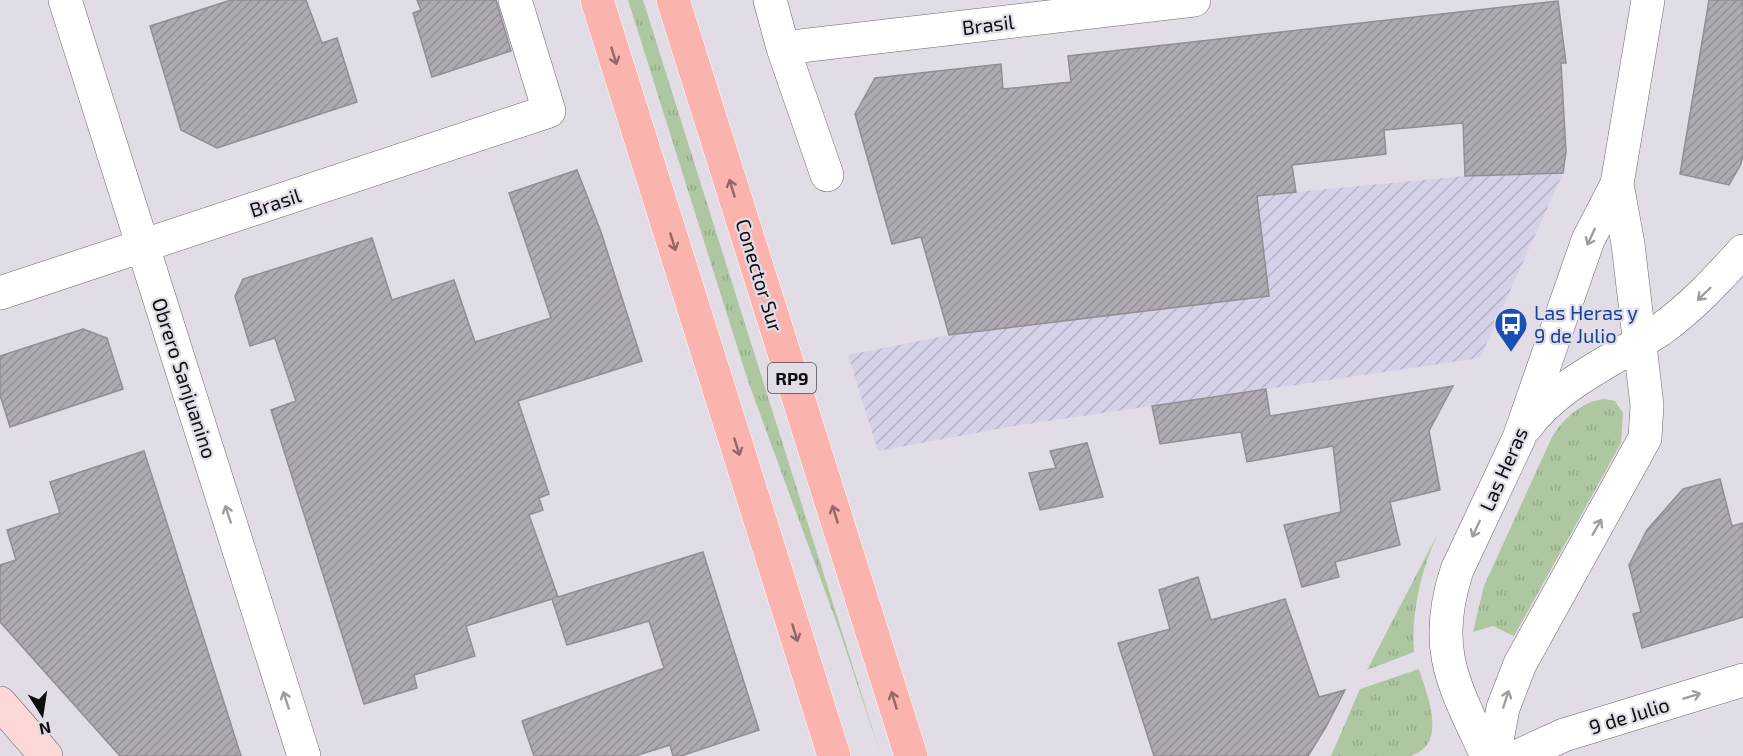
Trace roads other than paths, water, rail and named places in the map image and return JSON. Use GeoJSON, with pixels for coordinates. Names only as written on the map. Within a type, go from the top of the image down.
{"type":"FeatureCollection","features":[{"type":"Feature","properties":{"kind":"main road"},"geometry":{"type":"LineString","coordinates":[[597,0],[834,756]]}},
{"type":"Feature","properties":{"kind":"main road","name":"Conector Sur"},"geometry":{"type":"LineString","coordinates":[[673,0],[911,756]]}},
{"type":"Feature","properties":{"kind":"main road"},"geometry":{"type":"LineString","coordinates":[[0,703],[46,756]]}},
{"type":"Feature","properties":{"kind":"street","name":"Obrero Sanjuanino"},"geometry":{"type":"LineString","coordinates":[[65,0],[304,756]]}},
{"type":"Feature","properties":{"kind":"street","name":"Brasil"},"geometry":{"type":"LineString","coordinates":[[0,293],[549,111],[515,0]]}},
{"type":"Feature","properties":{"kind":"street"},"geometry":{"type":"LineString","coordinates":[[770,0],[783,48],[827,175]]}},
{"type":"Feature","properties":{"kind":"street","name":"Brasil"},"geometry":{"type":"LineString","coordinates":[[783,48],[1194,0]]}},
{"type":"Feature","properties":{"kind":"street","name":"Las Heras"},"geometry":{"type":"LineString","coordinates":[[1487,756],[1458,694],[1444,642],[1444,624],[1457,570],[1519,438],[1588,240],[1617,184],[1648,0]]}},
{"type":"Feature","properties":{"kind":"street","name":"Las Heras"},"geometry":{"type":"LineString","coordinates":[[1494,756],[1503,708],[1520,664],[1645,438],[1647,405],[1628,244],[1617,184]]}},
{"type":"Feature","properties":{"kind":"street"},"geometry":{"type":"LineString","coordinates":[[1519,438],[1540,410],[1559,394],[1639,343],[1701,298],[1743,251]]}},
{"type":"Feature","properties":{"kind":"street","name":"9 de Julio"},"geometry":{"type":"LineString","coordinates":[[1518,756],[1564,735],[1743,680]]}},
{"type":"Feature","properties":{"kind":"place","name":"Las Heras y 9 de Julio"},"geometry":{"type":"Point","coordinates":[1511,353]}}]}
